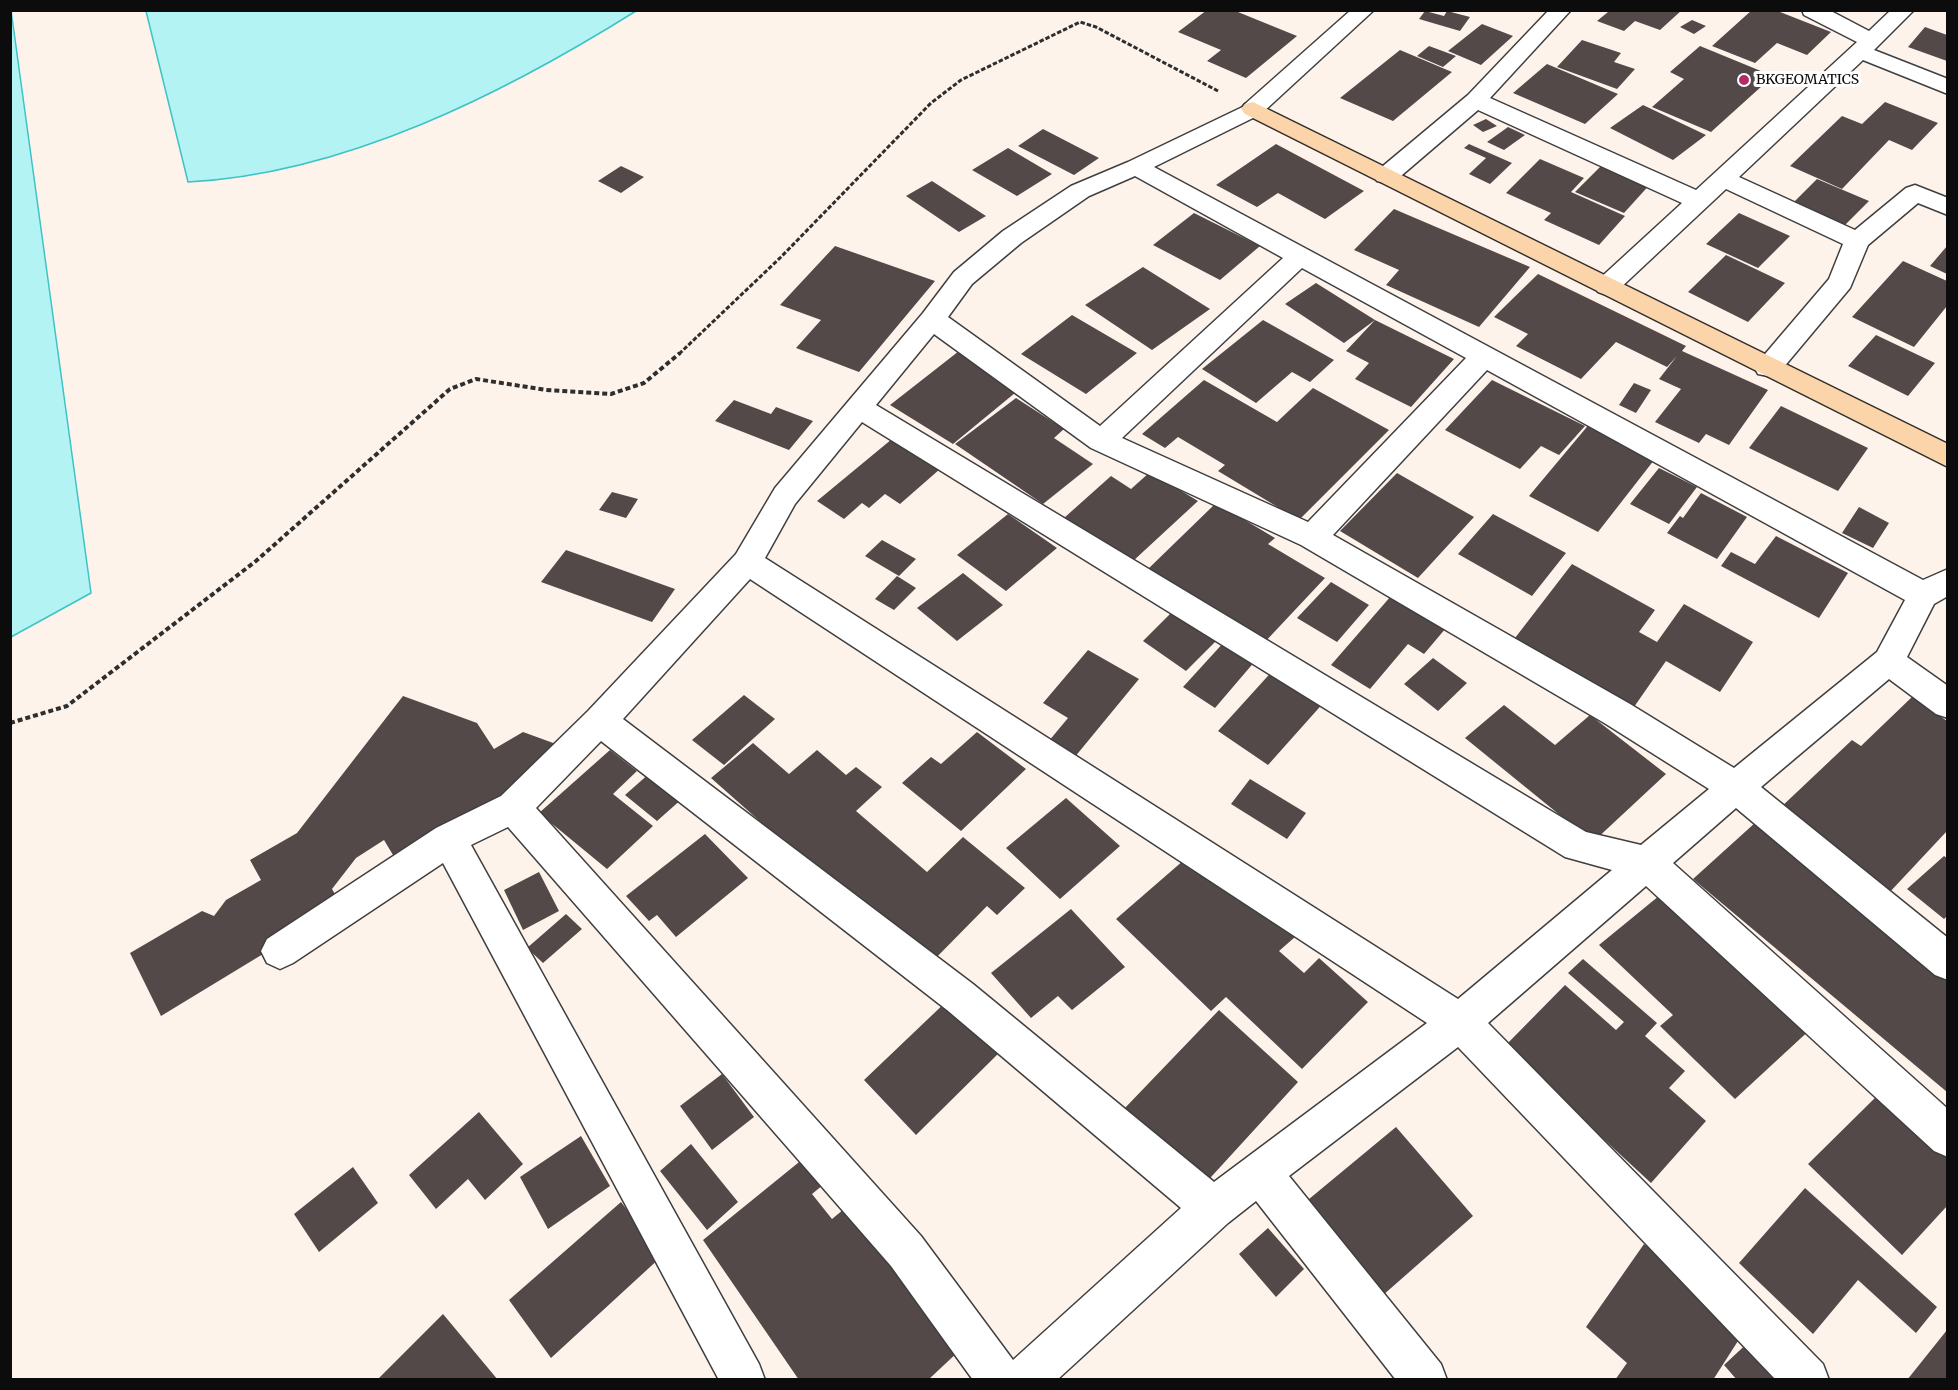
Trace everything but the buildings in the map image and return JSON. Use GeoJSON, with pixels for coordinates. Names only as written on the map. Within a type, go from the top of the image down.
{"type":"FeatureCollection","features":[{"type":"Feature","properties":{"kind":"main road"},"geometry":{"type":"LineString","coordinates":[[1253,109],[1947,457]]}},
{"type":"Feature","properties":{"kind":"street"},"geometry":{"type":"LineString","coordinates":[[280,951],[449,839],[513,807],[600,721],[747,562],[786,496],[860,408],[963,278],[1012,237],[1080,191],[1253,109],[1364,10]]}},
{"type":"Feature","properties":{"kind":"street"},"geometry":{"type":"LineString","coordinates":[[1386,176],[1476,100],[1561,10]]}},
{"type":"Feature","properties":{"kind":"street"},"geometry":{"type":"LineString","coordinates":[[1812,10],[1867,47],[1947,87]]}},
{"type":"Feature","properties":{"kind":"street"},"geometry":{"type":"LineString","coordinates":[[1607,286],[1867,47],[1904,10]]}},
{"type":"Feature","properties":{"kind":"street"},"geometry":{"type":"LineString","coordinates":[[1476,100],[1699,201]]}},
{"type":"Feature","properties":{"kind":"street"},"geometry":{"type":"LineString","coordinates":[[1024,1380],[1213,1208],[1460,1022],[1888,661],[1935,588],[1484,356],[1136,166]]}},
{"type":"Feature","properties":{"kind":"street"},"geometry":{"type":"LineString","coordinates":[[1724,178],[1857,241]]}},
{"type":"Feature","properties":{"kind":"street"},"geometry":{"type":"LineString","coordinates":[[1768,367],[1841,282],[1857,241],[1915,193],[1947,207]]}},
{"type":"Feature","properties":{"kind":"street"},"geometry":{"type":"LineString","coordinates":[[1101,441],[1300,256]]}},
{"type":"Feature","properties":{"kind":"street"},"geometry":{"type":"LineString","coordinates":[[932,319],[1101,441],[1312,537],[1618,714],[1736,787],[1947,962]]}},
{"type":"Feature","properties":{"kind":"street"},"geometry":{"type":"LineString","coordinates":[[1312,537],[1484,356]]}},
{"type":"Feature","properties":{"kind":"street"},"geometry":{"type":"LineString","coordinates":[[860,408],[1578,846],[1647,863],[1947,1137]]}},
{"type":"Feature","properties":{"kind":"street"},"geometry":{"type":"LineString","coordinates":[[747,562],[1460,1022],[1807,1380]]}},
{"type":"Feature","properties":{"kind":"street"},"geometry":{"type":"LineString","coordinates":[[1888,661],[1947,704]]}},
{"type":"Feature","properties":{"kind":"street"},"geometry":{"type":"LineString","coordinates":[[600,721],[960,997],[1213,1208]]}},
{"type":"Feature","properties":{"kind":"street"},"geometry":{"type":"LineString","coordinates":[[513,807],[906,1251],[1000,1380]]}},
{"type":"Feature","properties":{"kind":"street"},"geometry":{"type":"LineString","coordinates":[[449,839],[743,1380]]}},
{"type":"Feature","properties":{"kind":"street"},"geometry":{"type":"LineString","coordinates":[[1259,1172],[1425,1380]]}},
{"type":"Feature","properties":{"kind":"path"},"geometry":{"type":"LineString","coordinates":[[10,723],[67,706],[256,561],[450,389],[476,379],[546,390],[611,393],[644,382],[665,367],[781,256],[931,103],[971,75],[1080,22],[1096,27],[1253,109]]}},
{"type":"Feature","properties":{"kind":"water"},"geometry":{"type":"Polygon","coordinates":[[[146,10],[636,11],[533,71],[422,124],[364,146],[306,163],[247,176],[188,182],[146,10]]]}},
{"type":"Feature","properties":{"kind":"water"},"geometry":{"type":"Polygon","coordinates":[[[10,11],[91,593],[11,637],[10,11]]]}},
{"type":"Feature","properties":{"kind":"place","name":"BKGEOMATICS"},"geometry":{"type":"Point","coordinates":[1744,80]}}]}
